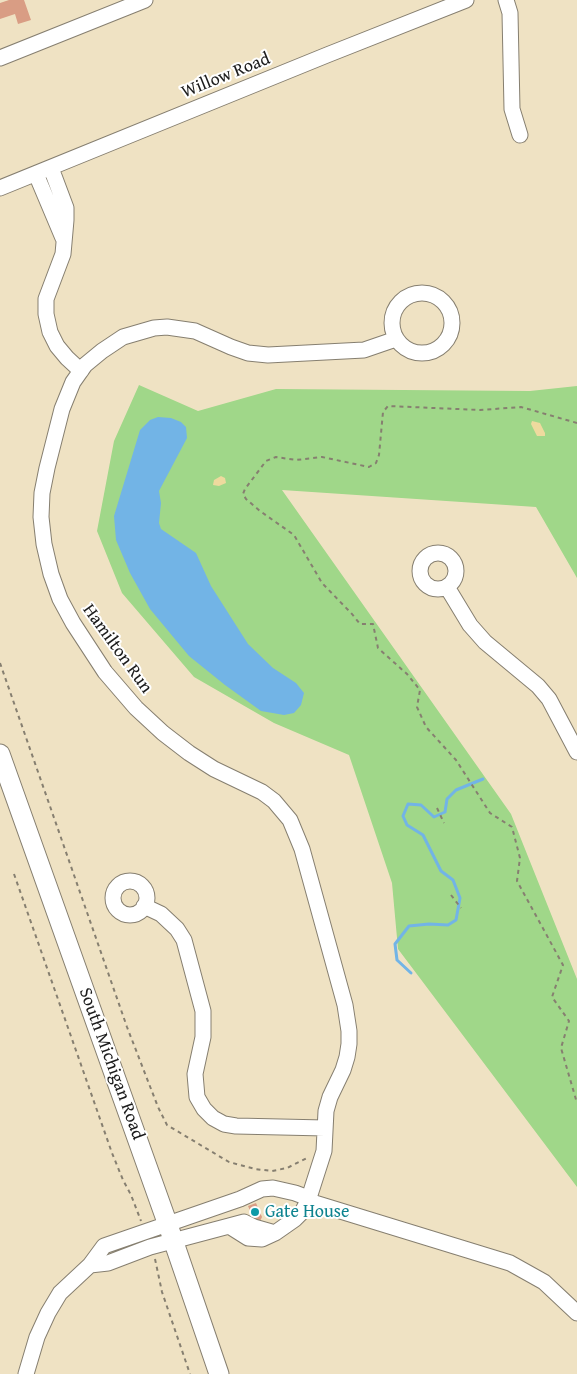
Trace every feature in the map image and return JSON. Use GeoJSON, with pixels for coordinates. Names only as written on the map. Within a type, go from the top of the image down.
{"type":"FeatureCollection","features":[{"type":"Feature","properties":{"kind":"main road","name":"South Michigan Road"},"geometry":{"type":"LineString","coordinates":[[0,754],[171,1233],[219,1374]]}},
{"type":"Feature","properties":{"kind":"street"},"geometry":{"type":"LineString","coordinates":[[0,58],[123,4],[145,0]]}},
{"type":"Feature","properties":{"kind":"street","name":"Willow Road"},"geometry":{"type":"LineString","coordinates":[[0,188],[466,0]]}},
{"type":"Feature","properties":{"kind":"street"},"geometry":{"type":"LineString","coordinates":[[506,0],[510,13],[512,108],[520,136]]}},
{"type":"Feature","properties":{"kind":"street"},"geometry":{"type":"LineString","coordinates":[[51,168],[66,208],[66,220],[63,254],[46,299],[46,314],[50,332],[57,346],[81,371]]}},
{"type":"Feature","properties":{"kind":"street"},"geometry":{"type":"LineString","coordinates":[[36,174],[64,240]]}},
{"type":"Feature","properties":{"kind":"street"},"geometry":{"type":"LineString","coordinates":[[425,293],[442,301],[448,309],[452,318],[450,334],[441,346],[432,352],[412,352],[396,339],[392,330],[394,311],[399,303],[407,297],[425,293]]}},
{"type":"Feature","properties":{"kind":"street","name":"Hamilton Run"},"geometry":{"type":"LineString","coordinates":[[238,1227],[248,1238],[262,1239],[275,1233],[295,1219],[302,1212],[308,1201],[324,1151],[325,1128],[330,1097],[347,1057],[349,1044],[348,1019],[302,849],[290,820],[274,801],[262,792],[214,769],[163,733],[136,708],[105,672],[73,623],[60,599],[51,574],[44,544],[41,517],[42,493],[62,409],[73,382],[81,371],[102,351],[123,338],[154,328],[167,327],[195,331],[248,353],[268,355],[364,350],[396,339]]}},
{"type":"Feature","properties":{"kind":"street"},"geometry":{"type":"LineString","coordinates":[[447,587],[470,625],[485,642],[538,686],[549,699],[577,752]]}},
{"type":"Feature","properties":{"kind":"street"},"geometry":{"type":"LineString","coordinates":[[144,906],[161,914],[177,929],[184,940],[203,1011],[203,1037],[195,1074],[197,1097],[204,1109],[213,1118],[224,1124],[236,1126],[325,1128]]}},
{"type":"Feature","properties":{"kind":"street"},"geometry":{"type":"LineString","coordinates":[[90,1265],[108,1263],[150,1247],[171,1233],[240,1198],[262,1189],[273,1188],[295,1193],[303,1196],[308,1201],[510,1262],[544,1282],[577,1312]]}},
{"type":"Feature","properties":{"kind":"street"},"geometry":{"type":"LineString","coordinates":[[26,1374],[36,1337],[48,1312],[60,1293],[90,1265],[104,1246],[145,1231],[171,1233],[238,1227],[240,1198]]}},
{"type":"Feature","properties":{"kind":"path"},"geometry":{"type":"LineString","coordinates":[[577,423],[521,406],[480,410],[388,406],[383,412],[379,455],[376,463],[369,467],[322,457],[296,460],[276,458],[266,461],[243,494],[260,511],[294,535],[322,583],[360,624],[373,624],[378,648],[408,674],[420,690],[417,707],[426,727],[456,760],[490,813],[512,827],[520,858],[517,881],[562,965],[552,997],[569,1021],[561,1048],[577,1103]]}},
{"type":"Feature","properties":{"kind":"path"},"geometry":{"type":"LineString","coordinates":[[0,663],[127,1026],[167,1126],[229,1162],[255,1169],[272,1171],[287,1168],[312,1156],[322,1160]]}},
{"type":"Feature","properties":{"kind":"path"},"geometry":{"type":"LineString","coordinates":[[437,808],[444,823]]}},
{"type":"Feature","properties":{"kind":"path"},"geometry":{"type":"LineString","coordinates":[[14,874],[112,1153],[145,1231]]}},
{"type":"Feature","properties":{"kind":"path"},"geometry":{"type":"LineString","coordinates":[[451,895],[461,908]]}},
{"type":"Feature","properties":{"kind":"path"},"geometry":{"type":"LineString","coordinates":[[150,1247],[162,1292],[190,1374]]}},
{"type":"Feature","properties":{"kind":"green space"},"geometry":{"type":"Polygon","coordinates":[[[139,385],[198,411],[276,389],[530,391],[577,386],[577,578],[536,507],[282,490],[511,814],[577,979],[577,1187],[398,949],[392,883],[349,755],[274,723],[194,677],[122,593],[97,531],[114,441],[139,385]]]}},
{"type":"Feature","properties":{"kind":"sand"},"geometry":{"type":"Polygon","coordinates":[[[532,421],[540,423],[545,436],[537,436],[531,424],[532,421]]]}},
{"type":"Feature","properties":{"kind":"sand"},"geometry":{"type":"Polygon","coordinates":[[[221,476],[225,478],[226,483],[219,486],[213,485],[214,480],[221,476]]]}},
{"type":"Feature","properties":{"kind":"water"},"geometry":{"type":"Polygon","coordinates":[[[158,417],[171,418],[181,422],[186,427],[187,438],[159,491],[161,503],[159,523],[161,529],[196,553],[211,586],[248,644],[273,668],[296,683],[304,693],[301,705],[294,713],[284,715],[261,711],[189,656],[150,609],[130,573],[116,540],[114,516],[140,430],[150,420],[158,417]]]}},
{"type":"Feature","properties":{"kind":"building"},"geometry":{"type":"Polygon","coordinates":[[[9,0],[24,0],[31,20],[18,24],[15,14],[0,19],[0,3],[9,0]]]}},
{"type":"Feature","properties":{"kind":"building","name":"Gate House"},"geometry":{"type":"Polygon","coordinates":[[[256,1203],[262,1217],[253,1236],[254,1220],[248,1206],[256,1203]]]}},
{"type":"Feature","properties":{"kind":"waterway"},"geometry":{"type":"LineString","coordinates":[[411,973],[397,960],[395,944],[409,926],[448,925],[456,920],[460,898],[453,880],[441,871],[423,835],[407,825],[403,816],[408,804],[421,805],[434,817],[445,812],[447,799],[456,790],[483,779]]}},
{"type":"Feature","properties":{"kind":"place","name":"Gate House"},"geometry":{"type":"Point","coordinates":[255,1212]}}]}
